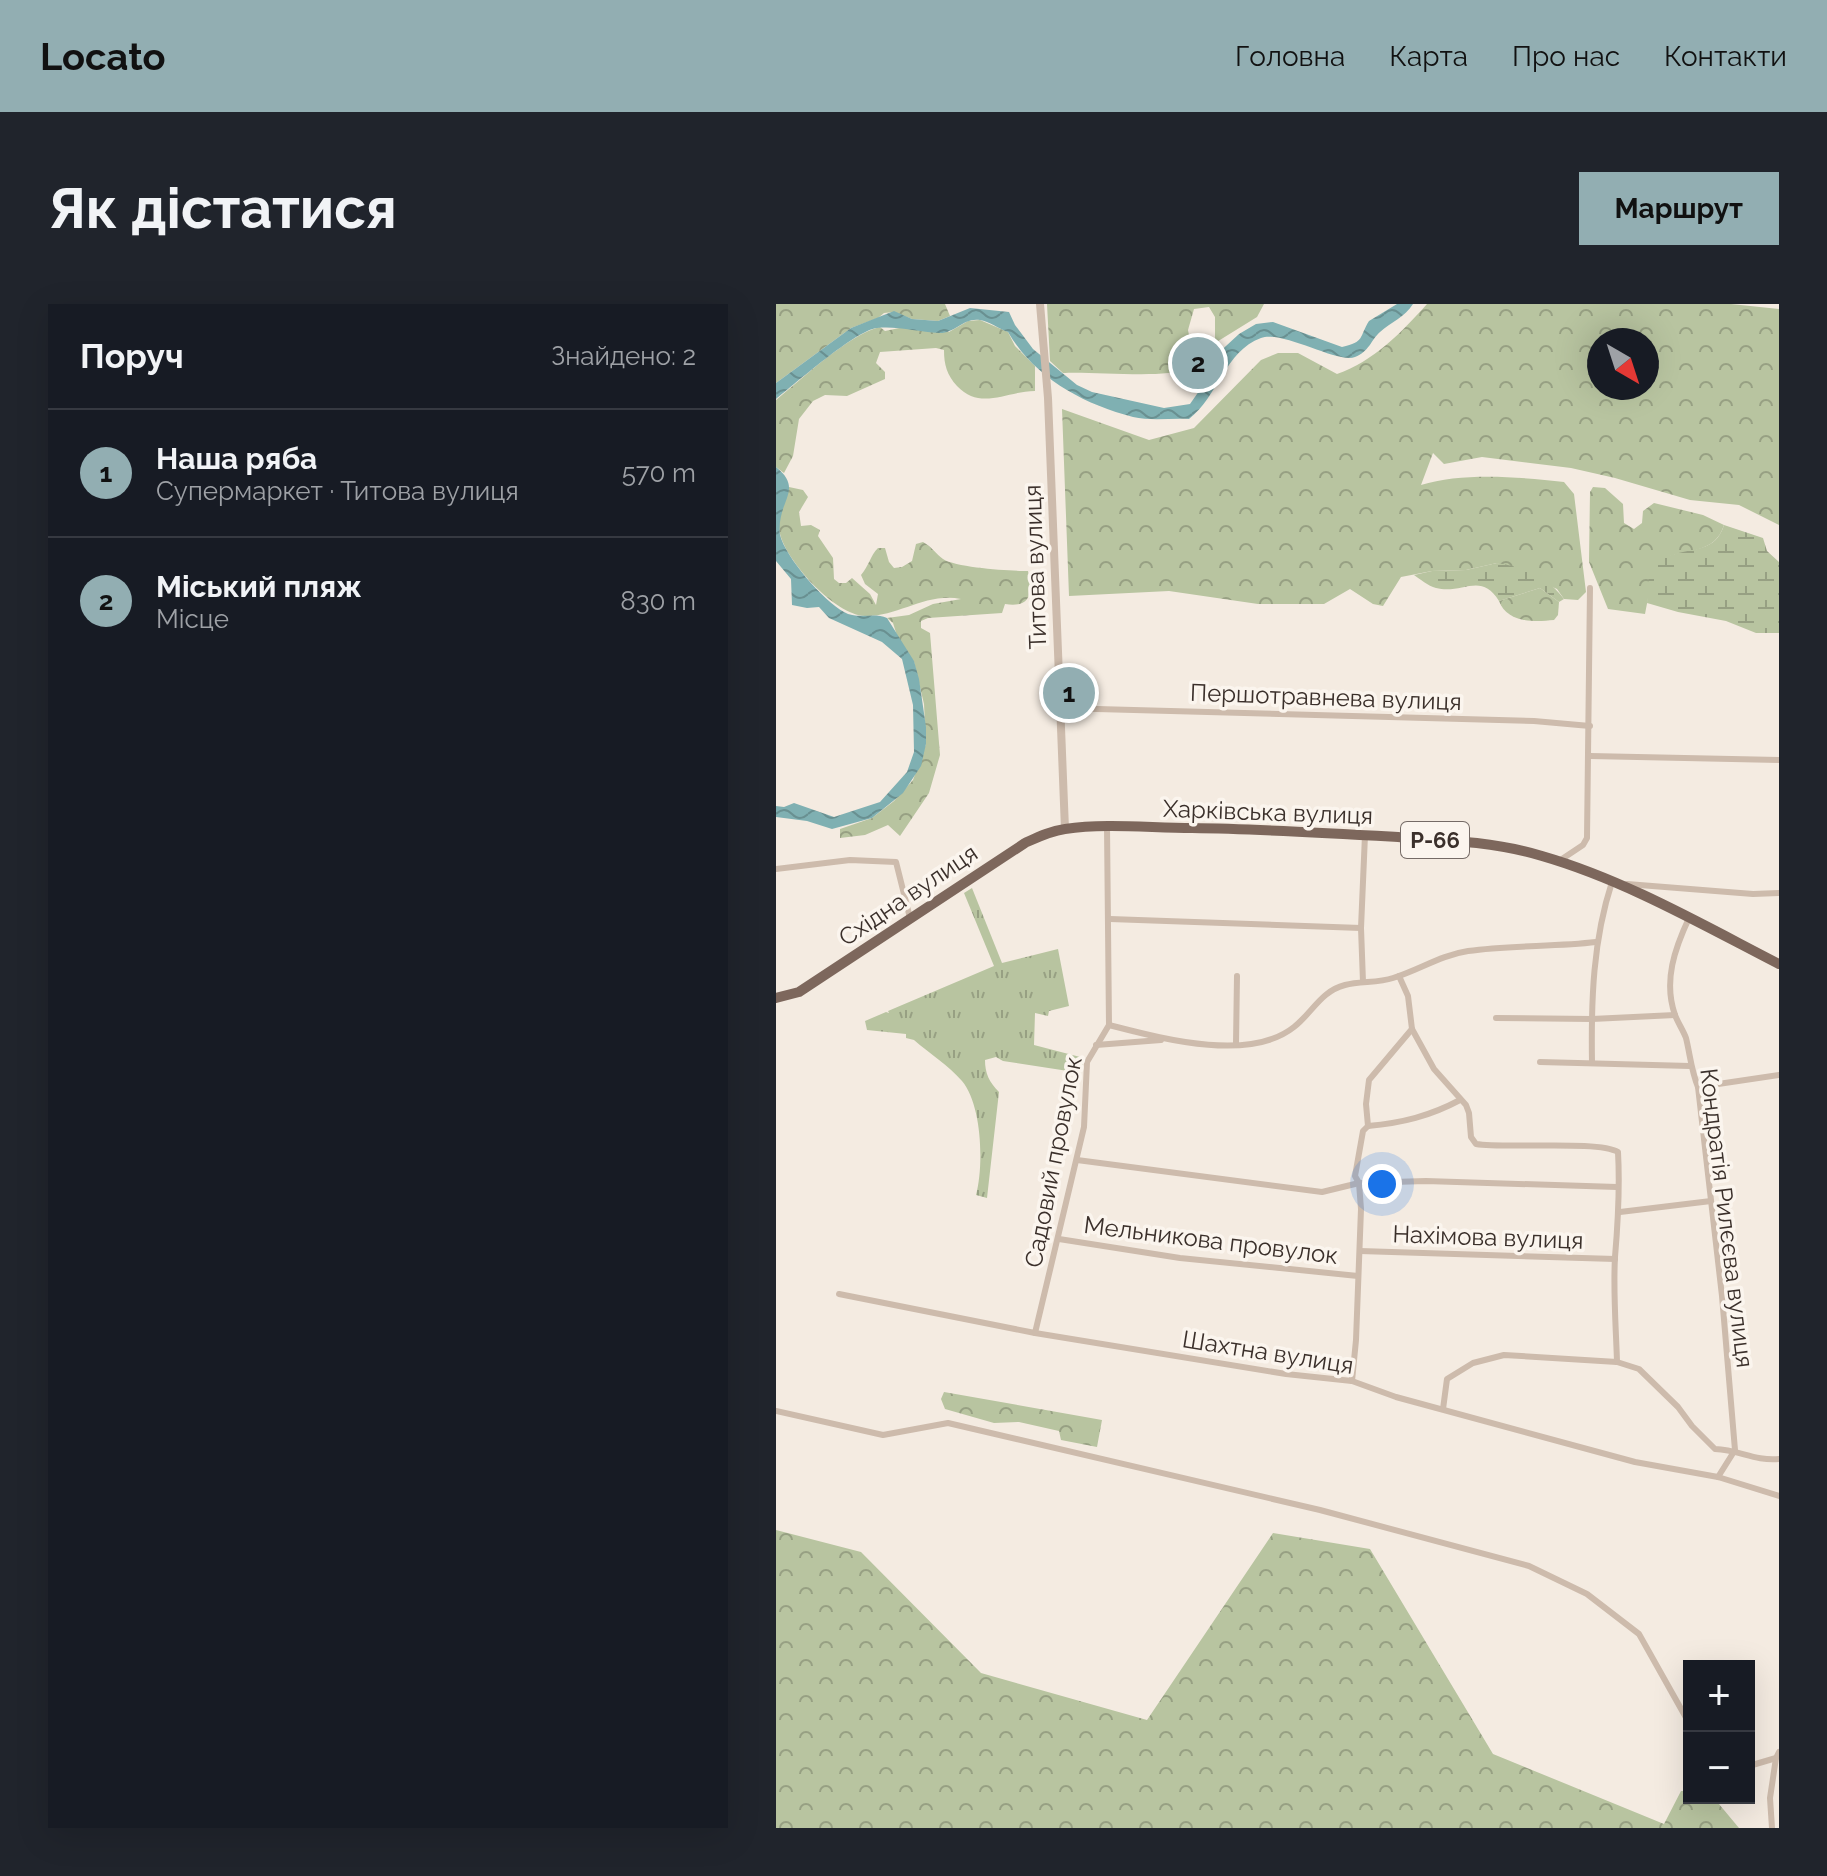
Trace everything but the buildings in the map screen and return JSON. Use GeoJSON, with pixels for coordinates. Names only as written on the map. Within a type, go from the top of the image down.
{"type":"FeatureCollection","features":[{"type":"Feature","properties":{"kind":"main road","name":"Харківська вулиця"},"geometry":{"type":"LineString","coordinates":[[1065,829],[1249,829],[1495,845],[1559,861],[1612,882],[1779,964]]}},
{"type":"Feature","properties":{"kind":"main road","name":"Східна вулиця"},"geometry":{"type":"LineString","coordinates":[[776,998],[799,992],[1005,854],[1043,834],[1065,829]]}},
{"type":"Feature","properties":{"kind":"street","name":"Титова вулиця"},"geometry":{"type":"LineString","coordinates":[[1040,304],[1048,398],[1065,829]]}},
{"type":"Feature","properties":{"kind":"street"},"geometry":{"type":"LineString","coordinates":[[1559,861],[1583,845],[1587,838],[1590,588]]}},
{"type":"Feature","properties":{"kind":"street","name":"Першотравнева вулиця"},"geometry":{"type":"LineString","coordinates":[[1060,708],[1534,721],[1590,726]]}},
{"type":"Feature","properties":{"kind":"street"},"geometry":{"type":"LineString","coordinates":[[1590,756],[1779,760]]}},
{"type":"Feature","properties":{"kind":"street"},"geometry":{"type":"LineString","coordinates":[[1107,827],[1109,1025],[1166,1040],[1209,1045],[1267,1042],[1293,1028],[1327,992],[1341,986],[1385,980],[1443,957],[1469,951],[1596,942]]}},
{"type":"Feature","properties":{"kind":"street"},"geometry":{"type":"LineString","coordinates":[[1363,982],[1361,928],[1365,835]]}},
{"type":"Feature","properties":{"kind":"street"},"geometry":{"type":"LineString","coordinates":[[776,869],[850,860],[896,862],[910,918]]}},
{"type":"Feature","properties":{"kind":"street"},"geometry":{"type":"LineString","coordinates":[[1592,1062],[1596,942],[1612,882],[1657,888],[1779,893]]}},
{"type":"Feature","properties":{"kind":"street","name":"Кондратія Рилєєва вулиця"},"geometry":{"type":"LineString","coordinates":[[1689,918],[1672,958],[1671,994],[1698,1087],[1724,1309],[1735,1450]]}},
{"type":"Feature","properties":{"kind":"street"},"geometry":{"type":"LineString","coordinates":[[1110,919],[1361,928]]}},
{"type":"Feature","properties":{"kind":"street"},"geometry":{"type":"LineString","coordinates":[[1236,1044],[1237,976]]}},
{"type":"Feature","properties":{"kind":"street"},"geometry":{"type":"LineString","coordinates":[[1366,1128],[1400,1123],[1438,1112],[1460,1100],[1434,1069],[1412,1029],[1408,996],[1399,976]]}},
{"type":"Feature","properties":{"kind":"street"},"geometry":{"type":"LineString","coordinates":[[1496,1018],[1592,1019],[1675,1015]]}},
{"type":"Feature","properties":{"kind":"street","name":"Садовий провулок"},"geometry":{"type":"LineString","coordinates":[[1035,1333],[1084,1127],[1087,1062],[1109,1025]]}},
{"type":"Feature","properties":{"kind":"street"},"geometry":{"type":"LineString","coordinates":[[1352,1381],[1361,1209],[1359,1183],[1355,1176],[1366,1128],[1369,1080],[1412,1029]]}},
{"type":"Feature","properties":{"kind":"street"},"geometry":{"type":"LineString","coordinates":[[1096,1045],[1166,1040]]}},
{"type":"Feature","properties":{"kind":"street"},"geometry":{"type":"LineString","coordinates":[[1540,1062],[1690,1066]]}},
{"type":"Feature","properties":{"kind":"street"},"geometry":{"type":"LineString","coordinates":[[1698,1087],[1779,1075]]}},
{"type":"Feature","properties":{"kind":"street","name":"Нахімова вулиця"},"geometry":{"type":"LineString","coordinates":[[1460,1100],[1469,1113],[1471,1137],[1476,1144],[1614,1149],[1618,1152],[1620,1212],[1615,1259],[1617,1362]]}},
{"type":"Feature","properties":{"kind":"street"},"geometry":{"type":"LineString","coordinates":[[1077,1160],[1322,1192],[1359,1183],[1469,1181],[1617,1187]]}},
{"type":"Feature","properties":{"kind":"street"},"geometry":{"type":"LineString","coordinates":[[1620,1212],[1711,1201]]}},
{"type":"Feature","properties":{"kind":"street","name":"Мельникова провулок"},"geometry":{"type":"LineString","coordinates":[[1059,1239],[1180,1258],[1358,1276]]}},
{"type":"Feature","properties":{"kind":"street","name":"Нахімова вулиця"},"geometry":{"type":"LineString","coordinates":[[1360,1251],[1615,1259]]}},
{"type":"Feature","properties":{"kind":"street","name":"Шахтна вулиця"},"geometry":{"type":"LineString","coordinates":[[839,1294],[1035,1333],[1352,1381],[1635,1462],[1718,1477],[1779,1496]]}},
{"type":"Feature","properties":{"kind":"street"},"geometry":{"type":"LineString","coordinates":[[1443,1409],[1447,1379],[1473,1363],[1504,1355],[1617,1362],[1639,1369],[1715,1449],[1735,1450],[1753,1459],[1779,1459]]}},
{"type":"Feature","properties":{"kind":"street"},"geometry":{"type":"LineString","coordinates":[[776,1411],[883,1435],[948,1423],[1320,1510],[1529,1566],[1587,1594],[1639,1634],[1683,1712]]}},
{"type":"Feature","properties":{"kind":"street"},"geometry":{"type":"LineString","coordinates":[[1718,1477],[1735,1450]]}},
{"type":"Feature","properties":{"kind":"street"},"geometry":{"type":"LineString","coordinates":[[1755,1764],[1778,1755]]}},
{"type":"Feature","properties":{"kind":"street"},"geometry":{"type":"LineString","coordinates":[[1772,1828],[1770,1798],[1778,1755]]}},
{"type":"Feature","properties":{"kind":"green space"},"geometry":{"type":"Polygon","coordinates":[[[776,304],[945,304],[950,316],[938,321],[912,319],[894,312],[884,313],[851,328],[776,383],[776,304]]]}},
{"type":"Feature","properties":{"kind":"green space"},"geometry":{"type":"Polygon","coordinates":[[[1047,304],[1264,304],[1257,317],[1215,343],[1215,317],[1209,307],[1194,309],[1188,330],[1194,360],[1185,369],[1176,372],[1146,374],[1063,373],[1050,361],[1047,304]]]}},
{"type":"Feature","properties":{"kind":"green space"},"geometry":{"type":"Polygon","coordinates":[[[1427,304],[1731,304],[1779,309],[1779,525],[1739,505],[1690,500],[1571,468],[1482,457],[1444,464],[1433,453],[1421,485],[1473,477],[1564,482],[1574,494],[1586,592],[1578,600],[1564,599],[1557,589],[1497,563],[1466,570],[1432,571],[1401,577],[1383,606],[1373,604],[1350,589],[1324,604],[1258,604],[1169,591],[1069,596],[1062,409],[1149,440],[1194,428],[1261,360],[1278,353],[1298,353],[1337,374],[1363,362],[1397,335],[1427,304]]]}},
{"type":"Feature","properties":{"kind":"green space"},"geometry":{"type":"Polygon","coordinates":[[[980,320],[1008,332],[1015,346],[1035,366],[1035,391],[985,399],[975,397],[957,386],[951,378],[945,365],[944,350],[880,352],[876,363],[885,372],[885,379],[847,396],[825,395],[813,401],[799,419],[793,456],[784,473],[776,467],[776,400],[840,348],[880,327],[885,331],[904,327],[949,332],[968,321],[980,320]]]}},
{"type":"Feature","properties":{"kind":"green space"},"geometry":{"type":"Polygon","coordinates":[[[789,487],[803,490],[808,497],[799,512],[801,526],[811,525],[820,530],[818,536],[833,558],[834,579],[846,583],[852,578],[870,594],[876,605],[878,594],[865,584],[861,575],[878,548],[885,548],[894,568],[912,561],[916,544],[923,542],[943,559],[960,565],[1028,571],[1028,597],[1021,604],[1005,604],[1002,613],[921,621],[921,628],[930,633],[940,755],[929,793],[900,836],[888,825],[865,835],[840,838],[840,829],[872,818],[894,801],[913,780],[926,744],[924,704],[914,662],[898,639],[893,623],[887,618],[909,615],[933,604],[961,599],[936,599],[889,613],[865,616],[840,607],[802,572],[784,546],[779,515],[789,487]]]}},
{"type":"Feature","properties":{"kind":"green space"},"geometry":{"type":"Polygon","coordinates":[[[1593,487],[1605,488],[1623,504],[1624,523],[1634,529],[1642,523],[1643,511],[1654,503],[1703,515],[1724,525],[1720,534],[1707,546],[1664,558],[1649,593],[1645,614],[1608,609],[1589,562],[1590,492],[1593,487]]]}},
{"type":"Feature","properties":{"kind":"green space"},"geometry":{"type":"Polygon","coordinates":[[[1724,525],[1763,538],[1767,551],[1779,562],[1779,633],[1756,633],[1726,621],[1647,603],[1650,558],[1708,545],[1717,538],[1724,525]]]}},
{"type":"Feature","properties":{"kind":"green space"},"geometry":{"type":"Polygon","coordinates":[[[1497,563],[1534,574],[1550,584],[1564,599],[1559,602],[1540,588],[1499,601],[1485,587],[1436,588],[1414,575],[1466,570],[1497,563]]]}},
{"type":"Feature","properties":{"kind":"green space"},"geometry":{"type":"Polygon","coordinates":[[[1540,588],[1559,602],[1558,615],[1554,620],[1522,620],[1508,614],[1499,601],[1540,588]]]}},
{"type":"Feature","properties":{"kind":"green space"},"geometry":{"type":"Polygon","coordinates":[[[972,888],[1002,963],[1058,949],[1069,1006],[1049,1011],[1048,1016],[1035,1013],[1034,1045],[1084,1058],[1081,1073],[1003,1061],[996,1057],[985,1060],[988,1077],[999,1092],[987,1198],[976,1195],[980,1136],[974,1105],[962,1081],[914,1040],[906,1038],[906,1034],[867,1030],[865,1021],[994,966],[964,893],[972,888]]]}},
{"type":"Feature","properties":{"kind":"green space"},"geometry":{"type":"Polygon","coordinates":[[[944,1392],[1102,1420],[1097,1447],[1061,1440],[1059,1431],[1019,1422],[994,1423],[945,1409],[941,1399],[944,1392]]]}},
{"type":"Feature","properties":{"kind":"green space"},"geometry":{"type":"Polygon","coordinates":[[[776,1530],[861,1552],[981,1673],[1147,1720],[1273,1533],[1370,1549],[1493,1754],[1664,1824],[1683,1791],[1683,1804],[1719,1804],[1739,1828],[776,1828],[776,1530]]]}},
{"type":"Feature","properties":{"kind":"sand"},"geometry":{"type":"Polygon","coordinates":[[[1198,342],[1221,347],[1206,362],[1204,381],[1185,386],[1175,380],[1174,372],[1183,370],[1194,360],[1198,342]]]}},
{"type":"Feature","properties":{"kind":"water"},"geometry":{"type":"Polygon","coordinates":[[[1397,304],[1413,304],[1355,357],[1336,356],[1271,337],[1249,344],[1189,419],[1133,417],[1096,405],[1046,375],[1031,362],[1008,332],[980,320],[969,321],[944,333],[900,328],[867,331],[841,347],[776,399],[776,383],[851,328],[894,311],[912,319],[938,321],[970,308],[1009,312],[1033,349],[1077,385],[1092,392],[1164,408],[1190,404],[1204,384],[1213,358],[1239,334],[1256,324],[1273,322],[1342,347],[1358,341],[1369,321],[1397,304]]]}},
{"type":"Feature","properties":{"kind":"water"},"geometry":{"type":"Polygon","coordinates":[[[776,467],[784,475],[789,490],[780,535],[797,566],[816,588],[844,612],[887,618],[914,661],[919,679],[926,727],[921,766],[903,793],[872,818],[832,829],[807,821],[776,817],[776,806],[794,803],[834,817],[880,802],[907,772],[914,752],[913,705],[902,659],[882,642],[829,618],[819,607],[792,605],[791,579],[776,561],[776,467]]]}},
{"type":"Feature","properties":{"kind":"place","name":"Міський пляж"},"geometry":{"type":"Point","coordinates":[1198,363]}},
{"type":"Feature","properties":{"kind":"place","name":"Наша ряба"},"geometry":{"type":"Point","coordinates":[1069,693]}}]}
